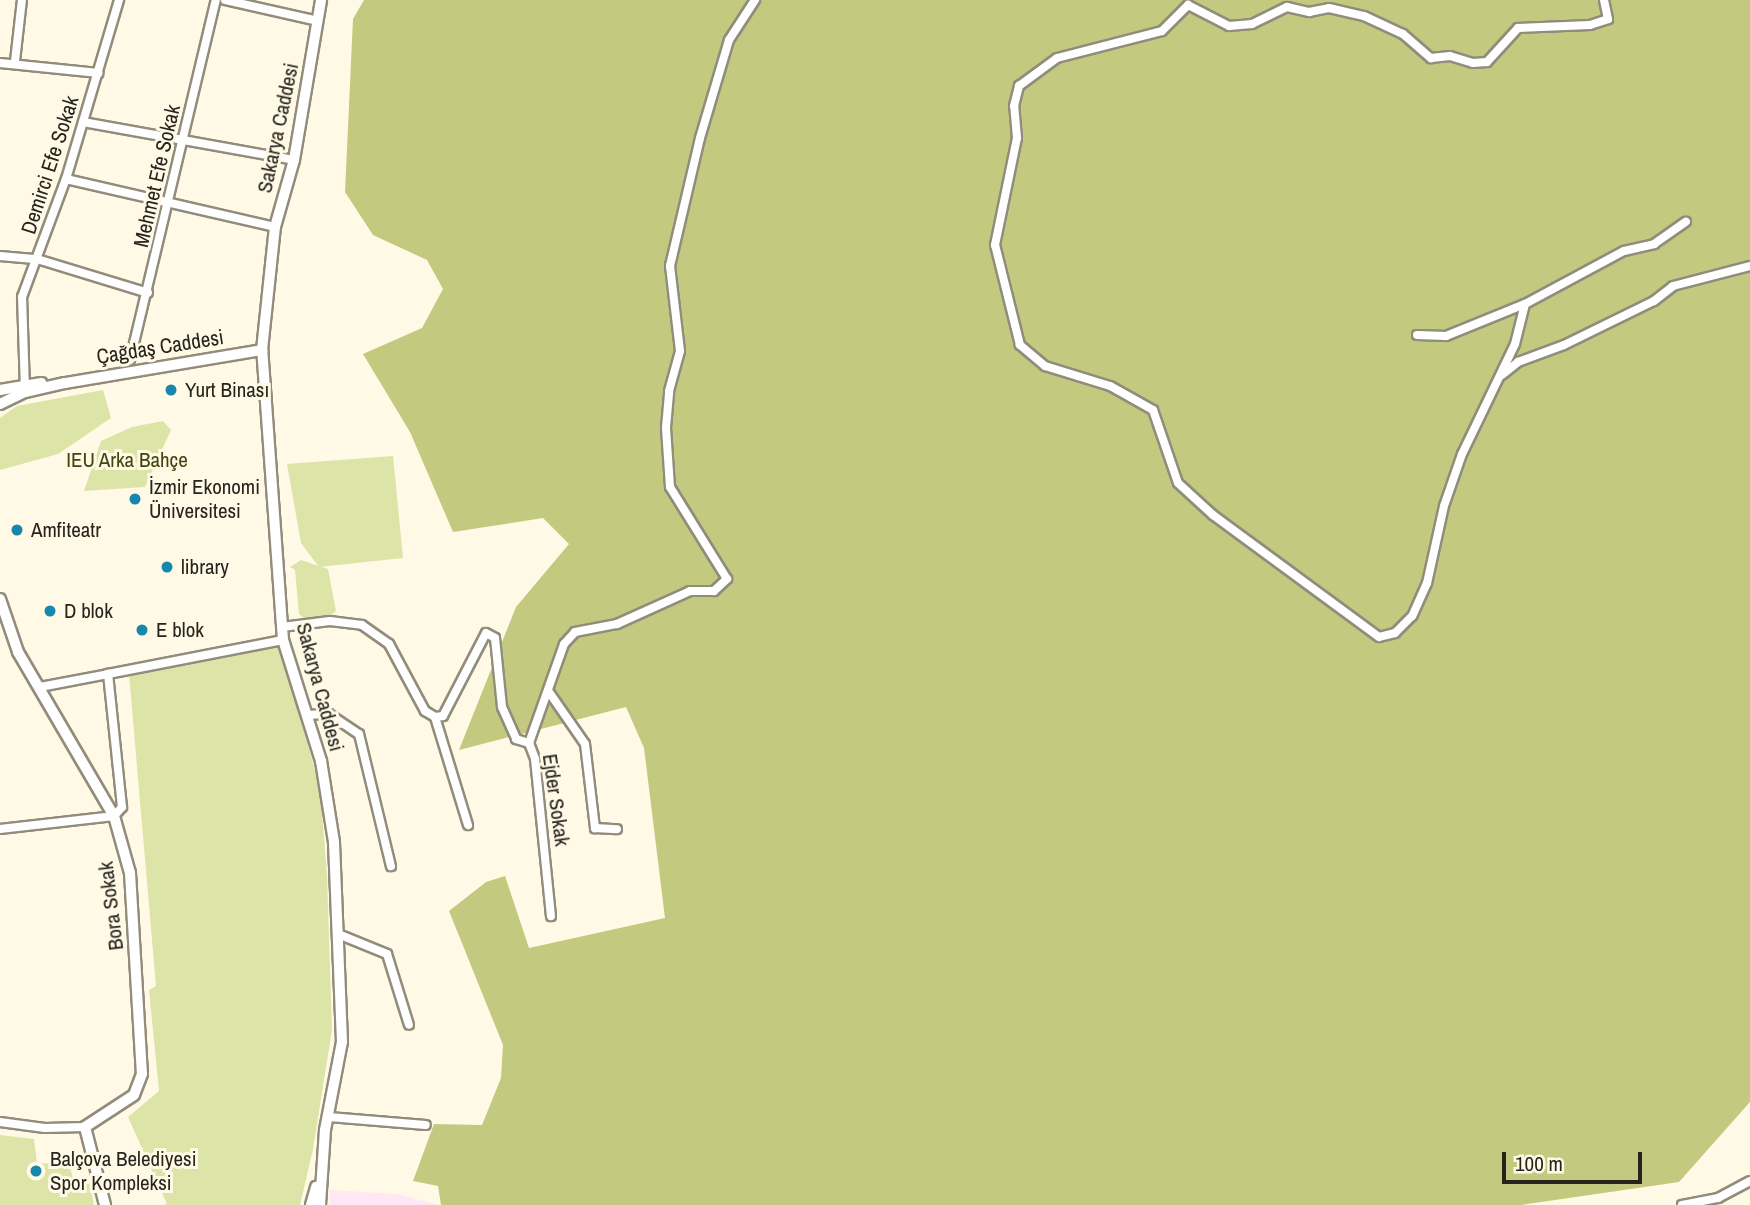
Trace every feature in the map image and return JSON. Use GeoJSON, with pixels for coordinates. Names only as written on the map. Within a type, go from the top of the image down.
{"type":"FeatureCollection","features":[{"type":"Feature","properties":{"kind":"main road","name":"Sakarya Caddesi"},"geometry":{"type":"LineString","coordinates":[[320,1205],[320,1178],[342,1042],[334,842],[321,761],[283,640],[262,350],[275,228],[294,160],[321,0]]}},
{"type":"Feature","properties":{"kind":"main road","name":"Çağdaş Caddesi"},"geometry":{"type":"LineString","coordinates":[[0,390],[65,383],[262,350]]}},
{"type":"Feature","properties":{"kind":"main road","name":"Çağdaş Caddesi"},"geometry":{"type":"LineString","coordinates":[[0,404],[25,388]]}},
{"type":"Feature","properties":{"kind":"main road","name":"Sakarya Caddesi"},"geometry":{"type":"LineString","coordinates":[[311,1205],[320,1178]]}},
{"type":"Feature","properties":{"kind":"street"},"geometry":{"type":"LineString","coordinates":[[15,61],[22,0]]}},
{"type":"Feature","properties":{"kind":"street","name":"Demirci Efe Sokak"},"geometry":{"type":"LineString","coordinates":[[25,388],[22,298],[65,179],[119,0]]}},
{"type":"Feature","properties":{"kind":"street","name":"Mehmet Efe Sokak"},"geometry":{"type":"LineString","coordinates":[[130,360],[216,0]]}},
{"type":"Feature","properties":{"kind":"street"},"geometry":{"type":"LineString","coordinates":[[225,0],[318,21]]}},
{"type":"Feature","properties":{"kind":"street"},"geometry":{"type":"LineString","coordinates":[[529,743],[564,644],[575,632],[617,624],[690,591],[714,591],[727,579],[687,520],[668,478],[668,403],[680,351],[670,267],[700,138],[729,40],[755,0]]}},
{"type":"Feature","properties":{"kind":"street"},"geometry":{"type":"LineString","coordinates":[[1525,304],[1515,344],[1462,454],[1422,594],[1412,616],[1395,633],[1379,637],[1213,515],[1178,483],[1153,410],[1110,386],[1045,366],[1020,345],[995,245],[1017,138],[1014,106],[1019,86],[1057,58],[1162,32],[1187,3],[1229,26],[1252,24],[1287,7],[1309,12],[1329,8],[1364,16],[1403,34],[1431,58],[1450,56],[1473,63],[1487,62],[1518,28],[1590,25],[1608,19],[1604,0]]}},
{"type":"Feature","properties":{"kind":"street"},"geometry":{"type":"LineString","coordinates":[[0,63],[15,61],[98,73]]}},
{"type":"Feature","properties":{"kind":"street"},"geometry":{"type":"LineString","coordinates":[[83,122],[294,160]]}},
{"type":"Feature","properties":{"kind":"street"},"geometry":{"type":"LineString","coordinates":[[65,179],[275,228]]}},
{"type":"Feature","properties":{"kind":"street"},"geometry":{"type":"LineString","coordinates":[[1417,335],[1446,336],[1525,304],[1624,251],[1654,244],[1686,222]]}},
{"type":"Feature","properties":{"kind":"street"},"geometry":{"type":"LineString","coordinates":[[0,256],[37,259],[148,293]]}},
{"type":"Feature","properties":{"kind":"street"},"geometry":{"type":"LineString","coordinates":[[1498,378],[1518,362],[1609,323],[1673,286],[1750,267]]}},
{"type":"Feature","properties":{"kind":"street","name":"Bora Sokak"},"geometry":{"type":"LineString","coordinates":[[0,599],[18,652],[114,816],[132,886],[142,1074],[134,1095],[85,1126]]}},
{"type":"Feature","properties":{"kind":"street"},"geometry":{"type":"LineString","coordinates":[[282,627],[330,621],[362,625],[389,644],[425,711],[435,717],[468,825]]}},
{"type":"Feature","properties":{"kind":"street","name":"Ejder Sokak"},"geometry":{"type":"LineString","coordinates":[[435,717],[443,716],[486,633],[495,638],[502,707],[516,739],[529,743],[543,815],[551,916]]}},
{"type":"Feature","properties":{"kind":"street"},"geometry":{"type":"LineString","coordinates":[[40,687],[283,640]]}},
{"type":"Feature","properties":{"kind":"street"},"geometry":{"type":"LineString","coordinates":[[0,829],[114,816],[122,807],[108,674]]}},
{"type":"Feature","properties":{"kind":"street"},"geometry":{"type":"LineString","coordinates":[[549,692],[585,744],[595,828],[617,829]]}},
{"type":"Feature","properties":{"kind":"street"},"geometry":{"type":"LineString","coordinates":[[307,715],[328,714],[359,734],[391,866]]}},
{"type":"Feature","properties":{"kind":"street"},"geometry":{"type":"LineString","coordinates":[[338,934],[387,954],[409,1025]]}},
{"type":"Feature","properties":{"kind":"street"},"geometry":{"type":"LineString","coordinates":[[329,1116],[426,1125]]}},
{"type":"Feature","properties":{"kind":"street"},"geometry":{"type":"LineString","coordinates":[[0,1122],[45,1128],[85,1126],[105,1205]]}},
{"type":"Feature","properties":{"kind":"street"},"geometry":{"type":"LineString","coordinates":[[1682,1205],[1718,1198],[1750,1181]]}},
{"type":"Feature","properties":{"kind":"shaded area"},"geometry":{"type":"Polygon","coordinates":[[[329,1190],[397,1194],[439,1205],[330,1205],[329,1190]]]}},
{"type":"Feature","properties":{"kind":"green space"},"geometry":{"type":"Polygon","coordinates":[[[364,0],[1750,0],[1750,1102],[1679,1182],[1521,1205],[441,1205],[438,1186],[413,1181],[434,1124],[482,1125],[501,1078],[503,1045],[449,911],[486,882],[505,876],[529,948],[665,918],[644,748],[626,707],[459,750],[516,607],[569,544],[543,518],[453,532],[410,432],[363,354],[422,328],[443,289],[427,260],[373,235],[345,192],[353,19],[364,0]]]}},
{"type":"Feature","properties":{"kind":"green space"},"geometry":{"type":"Polygon","coordinates":[[[103,390],[111,418],[58,454],[0,470],[0,418],[17,406],[103,390]]]}},
{"type":"Feature","properties":{"kind":"green space","name":"IEU Arka Bahçe"},"geometry":{"type":"Polygon","coordinates":[[[163,421],[171,430],[145,487],[84,491],[101,441],[132,427],[163,421]]]}},
{"type":"Feature","properties":{"kind":"green space"},"geometry":{"type":"Polygon","coordinates":[[[393,456],[403,558],[319,567],[301,543],[287,464],[393,456]]]}},
{"type":"Feature","properties":{"kind":"green space"},"geometry":{"type":"Polygon","coordinates":[[[301,560],[328,569],[336,611],[329,617],[305,619],[299,614],[295,570],[290,567],[301,560]]]}},
{"type":"Feature","properties":{"kind":"green space"},"geometry":{"type":"Polygon","coordinates":[[[280,646],[320,788],[327,875],[332,1030],[313,1149],[300,1205],[164,1205],[167,1204],[128,1117],[159,1091],[149,990],[156,986],[129,674],[280,646]]]}},
{"type":"Feature","properties":{"kind":"green space","name":"Balçova Belediyesi Spor Kompleksi"},"geometry":{"type":"Polygon","coordinates":[[[0,1135],[34,1139],[37,1163],[69,1164],[73,1178],[89,1180],[94,1205],[0,1205],[0,1135]]]}},
{"type":"Feature","properties":{"kind":"place","name":"Yurt Binası"},"geometry":{"type":"Point","coordinates":[171,390]}},
{"type":"Feature","properties":{"kind":"place","name":"İzmir Ekonomi Üniversitesi"},"geometry":{"type":"Point","coordinates":[135,499]}},
{"type":"Feature","properties":{"kind":"place","name":"Amfiteatr"},"geometry":{"type":"Point","coordinates":[17,530]}},
{"type":"Feature","properties":{"kind":"place","name":"library"},"geometry":{"type":"Point","coordinates":[167,567]}},
{"type":"Feature","properties":{"kind":"place","name":"D blok"},"geometry":{"type":"Point","coordinates":[50,611]}},
{"type":"Feature","properties":{"kind":"place","name":"E blok"},"geometry":{"type":"Point","coordinates":[142,630]}},
{"type":"Feature","properties":{"kind":"place","name":"Balçova Belediyesi Spor Kompleksi"},"geometry":{"type":"Point","coordinates":[36,1171]}}]}
